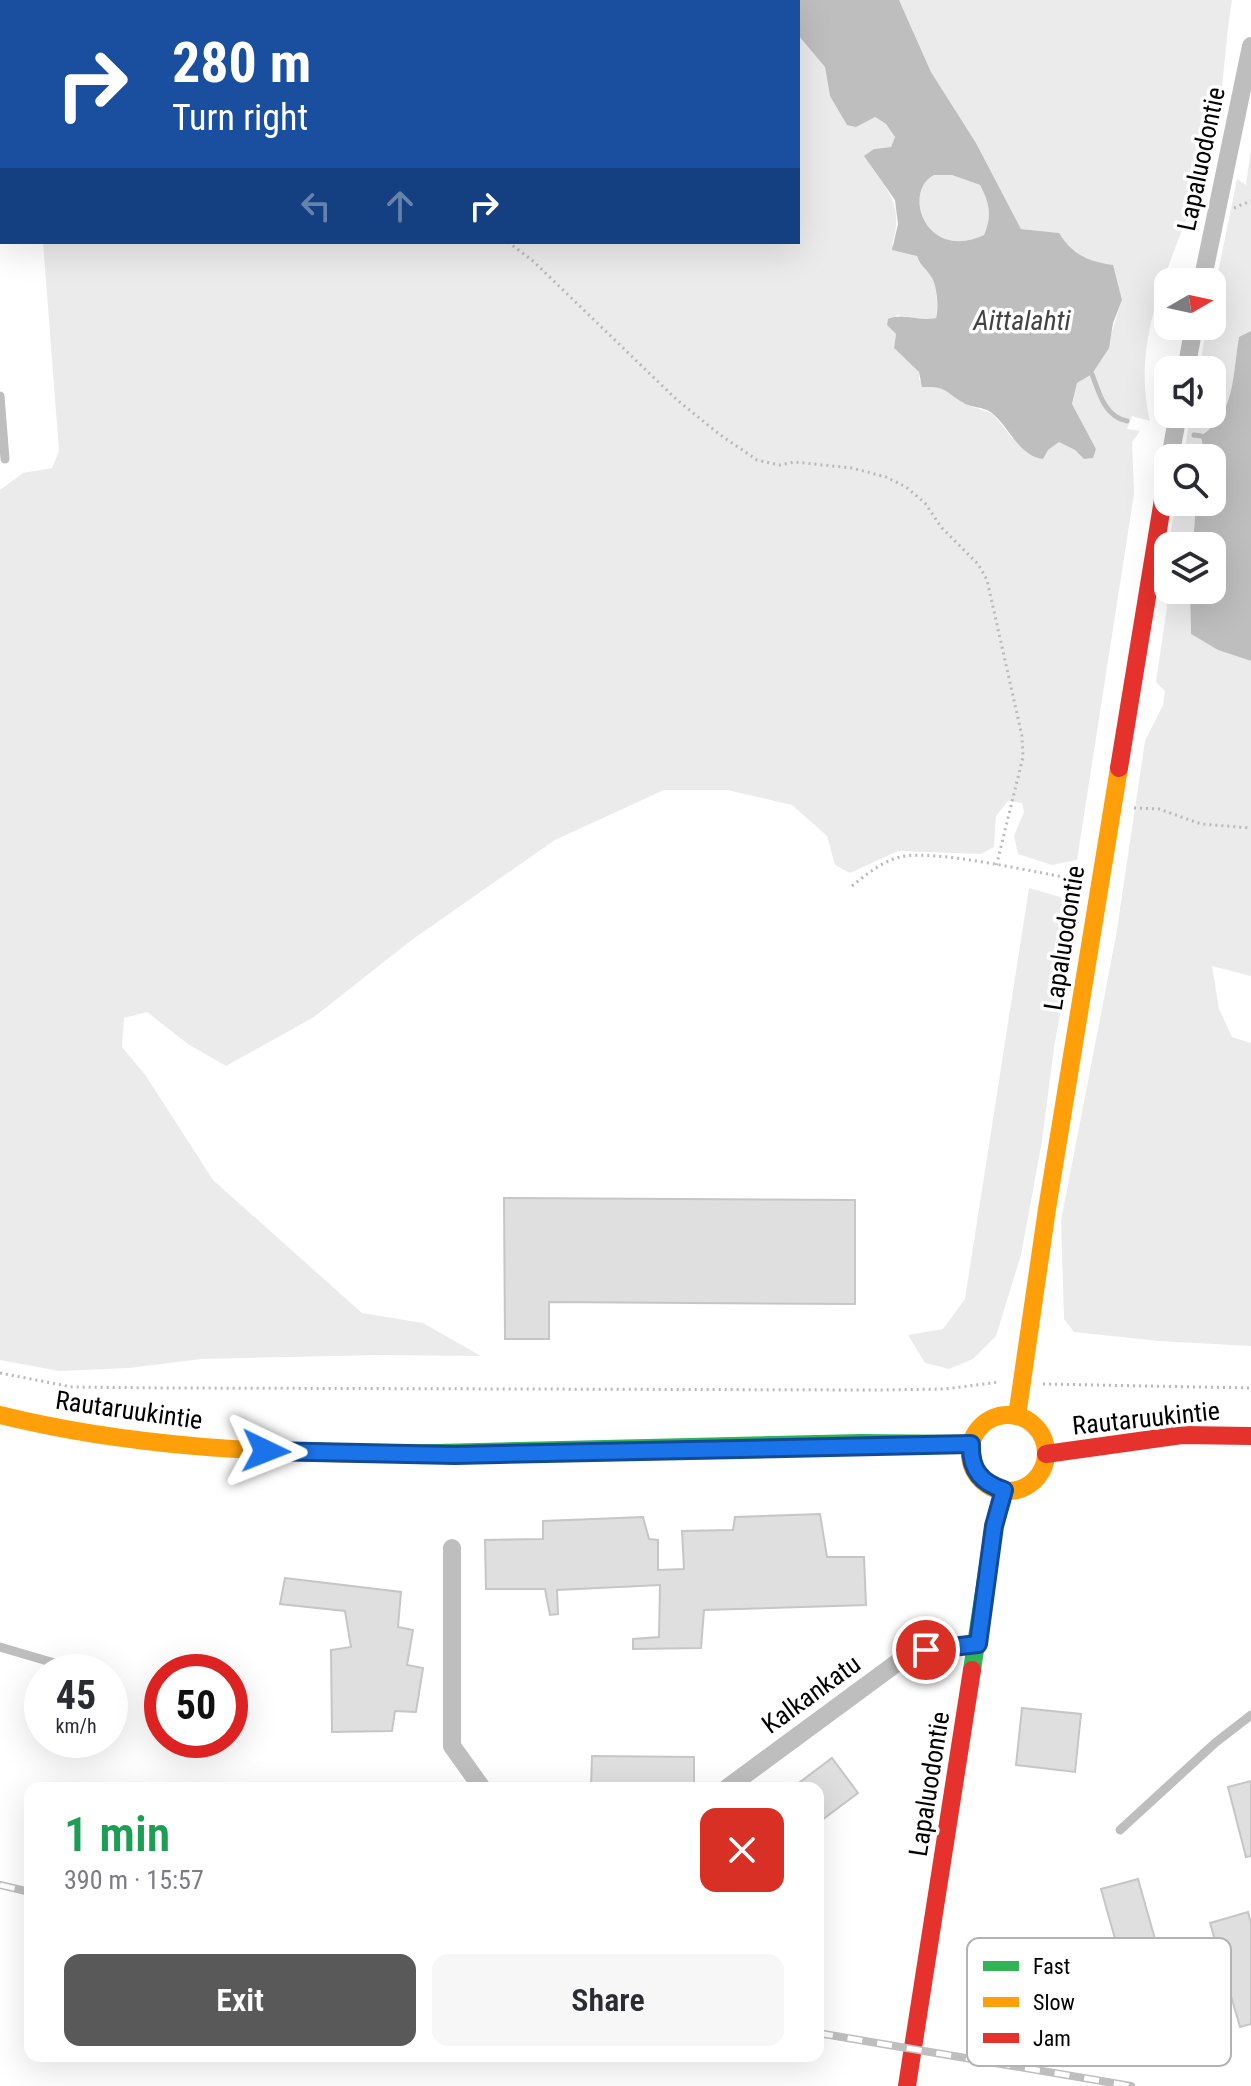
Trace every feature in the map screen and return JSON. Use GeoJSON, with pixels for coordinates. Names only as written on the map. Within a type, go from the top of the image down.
{"type":"FeatureCollection","features":[{"type":"Feature","properties":{"kind":"main road","name":"Lapaluodontie"},"geometry":{"type":"LineString","coordinates":[[1017,1416],[1099,883],[1160,516]]}},
{"type":"Feature","properties":{"kind":"main road","name":"Rautaruukintie"},"geometry":{"type":"LineString","coordinates":[[0,1415],[86,1435],[192,1447],[290,1453],[455,1455],[971,1444]]}},
{"type":"Feature","properties":{"kind":"main road"},"geometry":{"type":"LineString","coordinates":[[1017,1416],[1038,1430],[1046,1454],[1037,1477],[1028,1485],[1004,1490],[992,1487],[974,1469],[971,1444],[984,1424],[994,1418],[1017,1416]]}},
{"type":"Feature","properties":{"kind":"main road","name":"Rautaruukintie"},"geometry":{"type":"LineString","coordinates":[[1046,1454],[1182,1435],[1251,1436]]}},
{"type":"Feature","properties":{"kind":"main road","name":"Lapaluodontie"},"geometry":{"type":"LineString","coordinates":[[907,2086],[994,1526],[1004,1490]]}},
{"type":"Feature","properties":{"kind":"street","name":"Lapaluodontie"},"geometry":{"type":"LineString","coordinates":[[1205,268],[1251,46]]}},
{"type":"Feature","properties":{"kind":"street"},"geometry":{"type":"LineString","coordinates":[[452,1548],[452,1746],[478,1782]]}},
{"type":"Feature","properties":{"kind":"street","name":"Kalkankatu"},"geometry":{"type":"LineString","coordinates":[[735,1782],[909,1654],[944,1646],[978,1644]]}},
{"type":"Feature","properties":{"kind":"lane"},"geometry":{"type":"LineString","coordinates":[[0,396],[5,459]]}},
{"type":"Feature","properties":{"kind":"lane"},"geometry":{"type":"LineString","coordinates":[[0,1647],[24,1654]]}},
{"type":"Feature","properties":{"kind":"lane"},"geometry":{"type":"LineString","coordinates":[[1120,1830],[1215,1743],[1251,1715]]}},
{"type":"Feature","properties":{"kind":"path"},"geometry":{"type":"LineString","coordinates":[[511,244],[533,261],[676,399],[719,434],[757,460],[779,465],[795,462],[852,468],[886,477],[906,487],[925,503],[941,527],[978,564],[990,592],[1022,736],[1023,757],[996,867]]}},
{"type":"Feature","properties":{"kind":"path"},"geometry":{"type":"LineString","coordinates":[[1111,808],[1159,809],[1201,824],[1251,828]]}},
{"type":"Feature","properties":{"kind":"path"},"geometry":{"type":"LineString","coordinates":[[852,886],[876,867],[902,856],[933,857],[1099,883]]}},
{"type":"Feature","properties":{"kind":"path"},"geometry":{"type":"LineString","coordinates":[[0,1373],[72,1387],[875,1390],[1022,1382],[1066,1386],[1251,1388]]}},
{"type":"Feature","properties":{"kind":"shaded area"},"geometry":{"type":"Polygon","coordinates":[[[899,0],[1232,0],[1221,96],[1206,164],[1168,268],[1154,268],[1154,314],[1147,346],[1145,383],[1150,421],[1132,416],[1127,429],[1140,431],[1132,442],[1134,494],[1077,860],[1052,865],[1018,854],[1014,836],[1024,812],[1022,803],[1008,801],[996,816],[994,847],[981,854],[898,851],[850,873],[835,865],[827,836],[792,805],[727,790],[664,790],[555,840],[413,939],[314,1017],[226,1066],[188,1044],[147,1012],[124,1018],[122,1047],[146,1076],[213,1180],[362,1313],[423,1323],[481,1356],[201,1359],[129,1368],[59,1371],[0,1360],[0,490],[23,473],[52,468],[59,451],[43,244],[800,244],[800,37],[825,67],[830,96],[862,122],[874,117],[886,124],[895,137],[891,147],[874,149],[871,166],[894,203],[896,221],[892,245],[917,256],[934,282],[937,309],[936,318],[927,320],[897,315],[887,325],[896,334],[894,348],[919,372],[919,380],[952,392],[963,403],[993,414],[1012,438],[1048,450],[1059,442],[1084,459],[1096,449],[1072,405],[1077,383],[1088,375],[1102,356],[1122,300],[1088,261],[1070,251],[1058,233],[1021,229],[976,143],[931,72],[899,0]]]}},
{"type":"Feature","properties":{"kind":"shaded area"},"geometry":{"type":"Polygon","coordinates":[[[1251,148],[1251,331],[1239,338],[1226,407],[1226,356],[1202,356],[1204,340],[1226,340],[1226,268],[1219,268],[1237,179],[1246,185],[1251,148]]]}},
{"type":"Feature","properties":{"kind":"shaded area"},"geometry":{"type":"Polygon","coordinates":[[[934,175],[952,175],[980,185],[989,210],[984,235],[964,241],[948,240],[934,233],[920,209],[920,196],[924,184],[934,175]]]}},
{"type":"Feature","properties":{"kind":"shaded area"},"geometry":{"type":"Polygon","coordinates":[[[1188,428],[1210,428],[1201,436],[1202,444],[1186,444],[1188,428]]]}},
{"type":"Feature","properties":{"kind":"shaded area"},"geometry":{"type":"Polygon","coordinates":[[[1173,516],[1195,516],[1194,532],[1170,532],[1173,516]]]}},
{"type":"Feature","properties":{"kind":"shaded area"},"geometry":{"type":"Polygon","coordinates":[[[1166,604],[1190,604],[1191,634],[1218,650],[1251,661],[1251,976],[1212,966],[1219,1009],[1232,1037],[1251,1043],[1251,1346],[1074,1332],[1064,1319],[1061,1221],[1116,936],[1145,741],[1163,705],[1165,691],[1156,682],[1166,604]]]}},
{"type":"Feature","properties":{"kind":"shaded area"},"geometry":{"type":"Polygon","coordinates":[[[1029,888],[1060,897],[1077,917],[1054,1048],[1042,1141],[1021,1255],[996,1336],[973,1359],[949,1369],[925,1363],[908,1335],[943,1329],[965,1299],[1029,888]]]}},
{"type":"Feature","properties":{"kind":"water","name":"Aittalahti"},"geometry":{"type":"Polygon","coordinates":[[[800,0],[899,0],[931,72],[976,143],[1021,229],[1059,233],[1082,256],[1113,265],[1122,300],[1113,323],[1109,348],[1092,374],[1077,383],[1072,404],[1096,449],[1093,458],[1084,459],[1059,442],[1048,450],[1043,459],[1027,453],[988,411],[965,404],[941,388],[922,387],[919,372],[894,348],[896,334],[887,325],[888,319],[900,316],[936,318],[934,282],[917,256],[892,250],[898,224],[895,200],[864,156],[874,149],[891,147],[895,137],[886,124],[875,117],[856,127],[847,125],[830,96],[825,67],[800,37],[800,0]],[[934,175],[924,184],[920,209],[934,233],[948,240],[964,241],[984,235],[989,210],[980,185],[952,175],[934,175]]]}},
{"type":"Feature","properties":{"kind":"water"},"geometry":{"type":"Polygon","coordinates":[[[1251,331],[1251,661],[1218,650],[1191,634],[1190,604],[1226,604],[1226,532],[1194,532],[1195,516],[1226,516],[1226,444],[1202,444],[1201,436],[1210,428],[1226,428],[1226,407],[1239,337],[1251,331]]]}},
{"type":"Feature","properties":{"kind":"building"},"geometry":{"type":"Polygon","coordinates":[[[504,1198],[855,1200],[855,1304],[549,1302],[549,1339],[505,1339],[504,1198]]]}},
{"type":"Feature","properties":{"kind":"building"},"geometry":{"type":"Polygon","coordinates":[[[820,1514],[827,1557],[864,1557],[866,1605],[704,1610],[701,1648],[633,1649],[633,1639],[659,1637],[660,1585],[557,1590],[558,1614],[550,1615],[545,1589],[486,1589],[485,1540],[543,1539],[543,1521],[643,1517],[649,1539],[658,1540],[658,1570],[684,1569],[682,1531],[733,1530],[735,1517],[820,1514]]]}},
{"type":"Feature","properties":{"kind":"building"},"geometry":{"type":"Polygon","coordinates":[[[285,1578],[401,1592],[398,1627],[413,1630],[407,1665],[423,1668],[416,1712],[395,1711],[392,1731],[332,1732],[331,1650],[351,1647],[345,1611],[280,1604],[285,1578]]]}},
{"type":"Feature","properties":{"kind":"building"},"geometry":{"type":"Polygon","coordinates":[[[1022,1708],[1081,1714],[1075,1772],[1016,1765],[1022,1708]]]}},
{"type":"Feature","properties":{"kind":"building"},"geometry":{"type":"Polygon","coordinates":[[[592,1756],[694,1757],[694,1782],[591,1782],[592,1756]]]}},
{"type":"Feature","properties":{"kind":"building"},"geometry":{"type":"Polygon","coordinates":[[[832,1758],[858,1793],[824,1818],[824,1782],[800,1782],[832,1758]]]}},
{"type":"Feature","properties":{"kind":"building"},"geometry":{"type":"Polygon","coordinates":[[[1251,1781],[1251,1856],[1246,1857],[1228,1787],[1251,1781]]]}},
{"type":"Feature","properties":{"kind":"building"},"geometry":{"type":"Polygon","coordinates":[[[1138,1879],[1155,1938],[1115,1938],[1101,1889],[1138,1879]]]}},
{"type":"Feature","properties":{"kind":"building"},"geometry":{"type":"Polygon","coordinates":[[[1248,1912],[1251,1923],[1251,2024],[1240,2027],[1231,1996],[1231,1938],[1214,1938],[1210,1923],[1248,1912]]]}},
{"type":"Feature","properties":{"kind":"waterway"},"geometry":{"type":"LineString","coordinates":[[1092,374],[1108,409],[1119,419],[1127,421]]}},
{"type":"Feature","properties":{"kind":"waterway"},"geometry":{"type":"LineString","coordinates":[[1194,435],[1201,436]]}},
{"type":"Feature","properties":{"kind":"railway"},"geometry":{"type":"LineString","coordinates":[[0,1885],[24,1891]]}},
{"type":"Feature","properties":{"kind":"railway"},"geometry":{"type":"LineString","coordinates":[[824,2034],[967,2058]]}},
{"type":"Feature","properties":{"kind":"railway"},"geometry":{"type":"LineString","coordinates":[[1013,2066],[1131,2086]]}},
{"type":"Feature","properties":{"kind":"traffic: fast"},"geometry":{"type":"LineString","coordinates":[[394,1454],[861,1443],[971,1444]]}},
{"type":"Feature","properties":{"kind":"traffic: fast"},"geometry":{"type":"LineString","coordinates":[[972,1670],[994,1526],[1004,1490]]}},
{"type":"Feature","properties":{"kind":"traffic: slow"},"geometry":{"type":"LineString","coordinates":[[1017,1416],[1047,1209],[1119,768]]}},
{"type":"Feature","properties":{"kind":"traffic: slow"},"geometry":{"type":"LineString","coordinates":[[0,1415],[97,1434],[196,1446],[394,1454]]}},
{"type":"Feature","properties":{"kind":"traffic: slow"},"geometry":{"type":"LineString","coordinates":[[1008,1415],[1022,1418],[1035,1426],[1043,1439],[1046,1453],[1043,1467],[1035,1480],[1022,1488],[1008,1491],[994,1488],[981,1480],[973,1467],[970,1453],[973,1439],[981,1426],[994,1418],[1008,1415]]}},
{"type":"Feature","properties":{"kind":"traffic: jam"},"geometry":{"type":"LineString","coordinates":[[1119,768],[1160,516]]}},
{"type":"Feature","properties":{"kind":"traffic: jam"},"geometry":{"type":"LineString","coordinates":[[1046,1454],[1182,1435],[1251,1436]]}},
{"type":"Feature","properties":{"kind":"traffic: jam"},"geometry":{"type":"LineString","coordinates":[[907,2086],[972,1670]]}},
{"type":"Feature","properties":{"kind":"route"},"geometry":{"type":"LineString","coordinates":[[266,1451],[455,1455],[971,1444],[974,1469],[981,1479],[992,1487],[1004,1490],[994,1526],[978,1644],[926,1650]]}}]}
